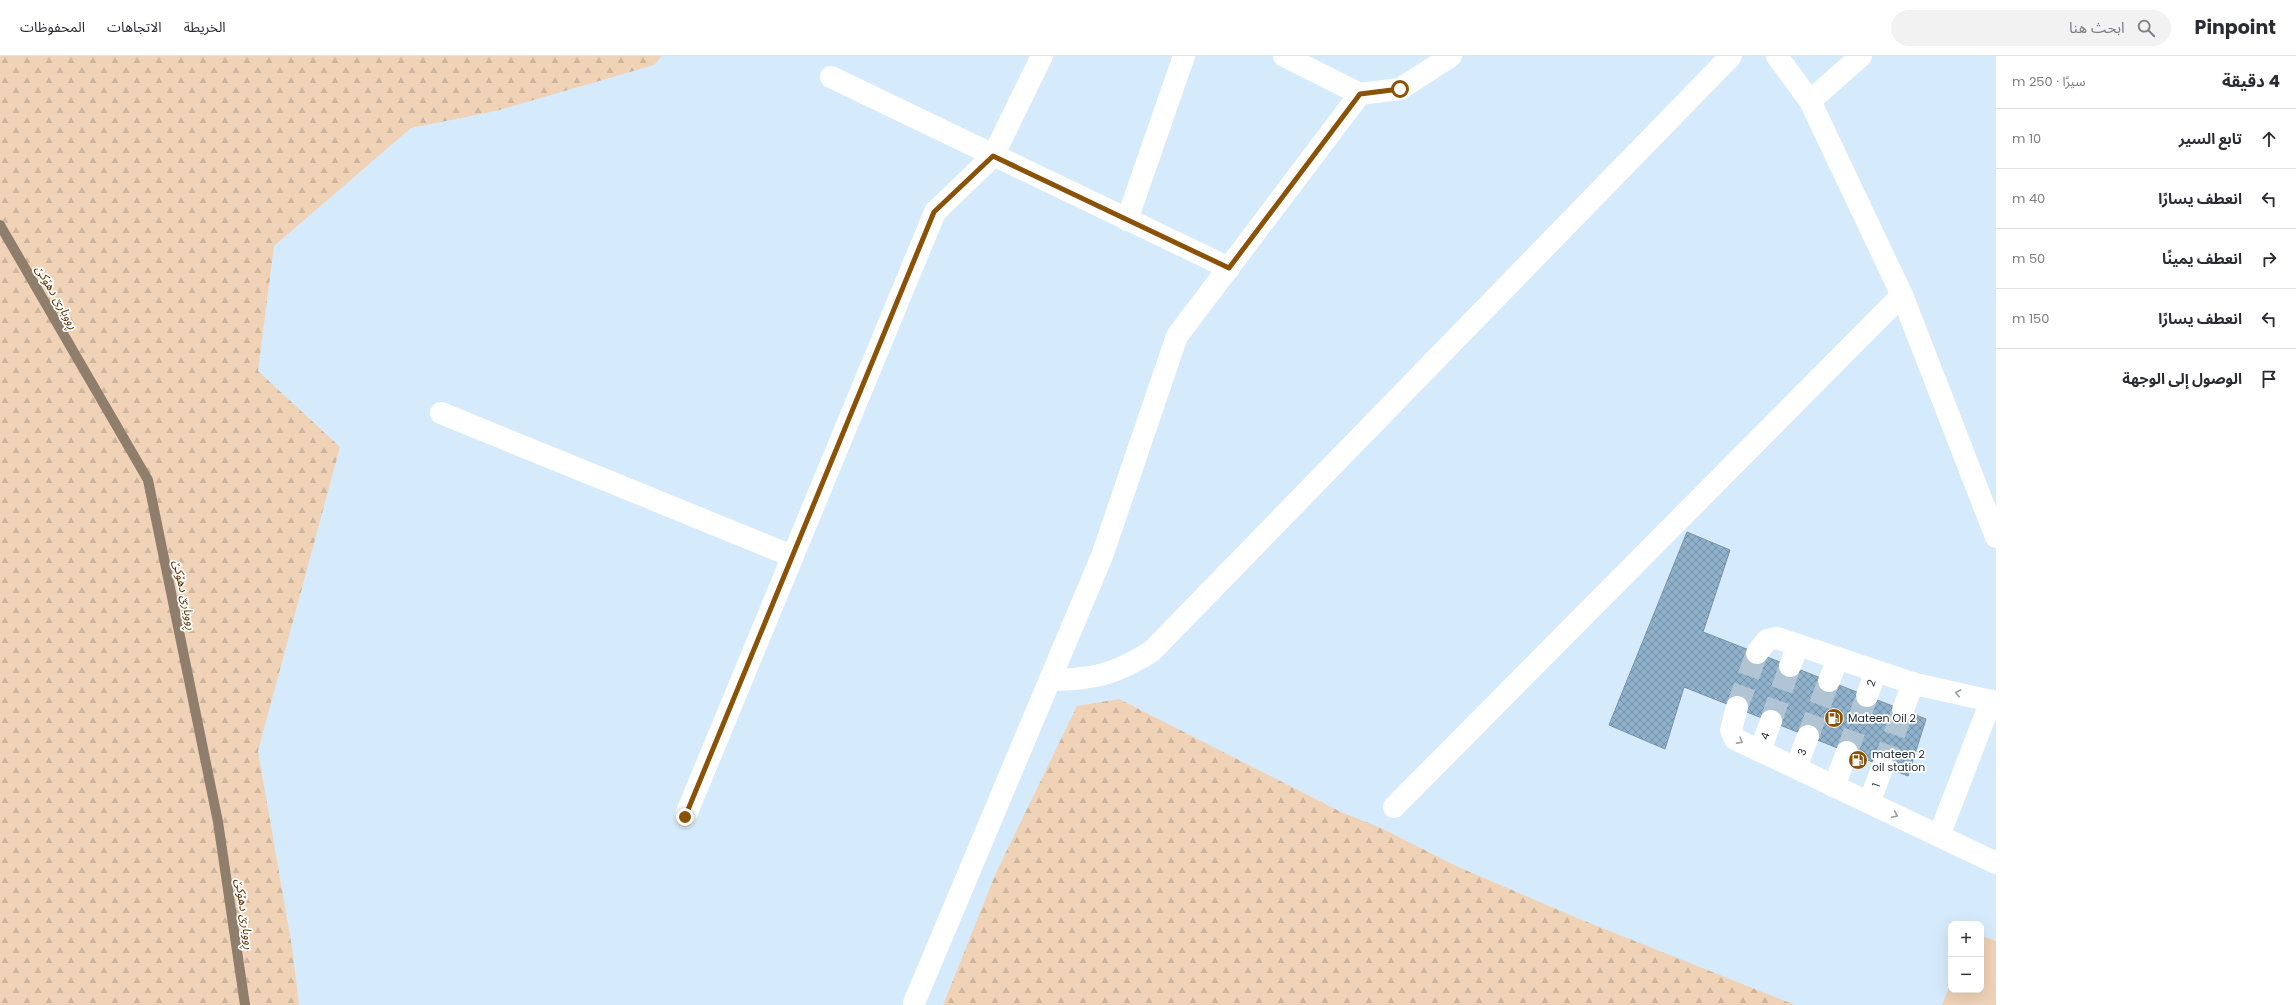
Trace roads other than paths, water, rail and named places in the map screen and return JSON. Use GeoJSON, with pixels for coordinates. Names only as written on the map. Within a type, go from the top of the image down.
{"type":"FeatureCollection","features":[{"type":"Feature","properties":{"kind":"street"},"geometry":{"type":"LineString","coordinates":[[685,817],[934,212],[993,156],[1042,56]]}},
{"type":"Feature","properties":{"kind":"street"},"geometry":{"type":"LineString","coordinates":[[1127,220],[1184,56]]}},
{"type":"Feature","properties":{"kind":"street"},"geometry":{"type":"LineString","coordinates":[[1284,56],[1360,94],[1400,89],[1451,56]]}},
{"type":"Feature","properties":{"kind":"street"},"geometry":{"type":"LineString","coordinates":[[1050,680],[1093,678],[1114,672],[1152,651],[1731,56]]}},
{"type":"Feature","properties":{"kind":"street"},"geometry":{"type":"LineString","coordinates":[[1777,56],[1810,101],[1902,295],[1996,537]]}},
{"type":"Feature","properties":{"kind":"street"},"geometry":{"type":"LineString","coordinates":[[1810,101],[1862,56]]}},
{"type":"Feature","properties":{"kind":"street"},"geometry":{"type":"LineString","coordinates":[[831,77],[1229,268]]}},
{"type":"Feature","properties":{"kind":"street"},"geometry":{"type":"LineString","coordinates":[[914,1002],[1102,556],[1177,336],[1360,94]]}},
{"type":"Feature","properties":{"kind":"street"},"geometry":{"type":"LineString","coordinates":[[1394,807],[1902,295]]}},
{"type":"Feature","properties":{"kind":"street"},"geometry":{"type":"LineString","coordinates":[[441,413],[792,556]]}},
{"type":"Feature","properties":{"kind":"street"},"geometry":{"type":"LineString","coordinates":[[1757,654],[1767,640],[1777,638],[1913,683],[1993,701],[1939,836]]}},
{"type":"Feature","properties":{"kind":"street"},"geometry":{"type":"LineString","coordinates":[[1790,666],[1798,645]]}},
{"type":"Feature","properties":{"kind":"street"},"geometry":{"type":"LineString","coordinates":[[1829,681],[1838,658]]}},
{"type":"Feature","properties":{"kind":"street","name":"2"},"geometry":{"type":"LineString","coordinates":[[1867,696],[1876,671]]}},
{"type":"Feature","properties":{"kind":"street"},"geometry":{"type":"LineString","coordinates":[[1903,710],[1913,683]]}},
{"type":"Feature","properties":{"kind":"street"},"geometry":{"type":"LineString","coordinates":[[1737,708],[1731,730],[1735,739],[1996,863]]}},
{"type":"Feature","properties":{"kind":"street","name":"4"},"geometry":{"type":"LineString","coordinates":[[1760,751],[1771,721]]}},
{"type":"Feature","properties":{"kind":"street","name":"3"},"geometry":{"type":"LineString","coordinates":[[1796,768],[1808,736]]}},
{"type":"Feature","properties":{"kind":"street"},"geometry":{"type":"LineString","coordinates":[[1834,786],[1847,752]]}},
{"type":"Feature","properties":{"kind":"street","name":"1"},"geometry":{"type":"LineString","coordinates":[[1869,803],[1883,766]]}},
{"type":"Feature","properties":{"kind":"waterway","name":"ڕووبارێ دهۆكێ"},"geometry":{"type":"LineString","coordinates":[[0,225],[148,480],[218,822],[245,1005]]}},
{"type":"Feature","properties":{"kind":"tunnel"},"geometry":{"type":"LineString","coordinates":[[1737,707],[1757,653]]}},
{"type":"Feature","properties":{"kind":"tunnel"},"geometry":{"type":"LineString","coordinates":[[1771,721],[1790,666]]}},
{"type":"Feature","properties":{"kind":"tunnel"},"geometry":{"type":"LineString","coordinates":[[1808,736],[1829,681]]}},
{"type":"Feature","properties":{"kind":"tunnel"},"geometry":{"type":"LineString","coordinates":[[1847,752],[1867,696]]}},
{"type":"Feature","properties":{"kind":"tunnel"},"geometry":{"type":"LineString","coordinates":[[1883,766],[1903,710]]}},
{"type":"Feature","properties":{"kind":"place","name":"Mateen Oil 2"},"geometry":{"type":"Point","coordinates":[1834,718]}},
{"type":"Feature","properties":{"kind":"place","name":"mateen 2 oil station"},"geometry":{"type":"Point","coordinates":[1858,760]}}]}
